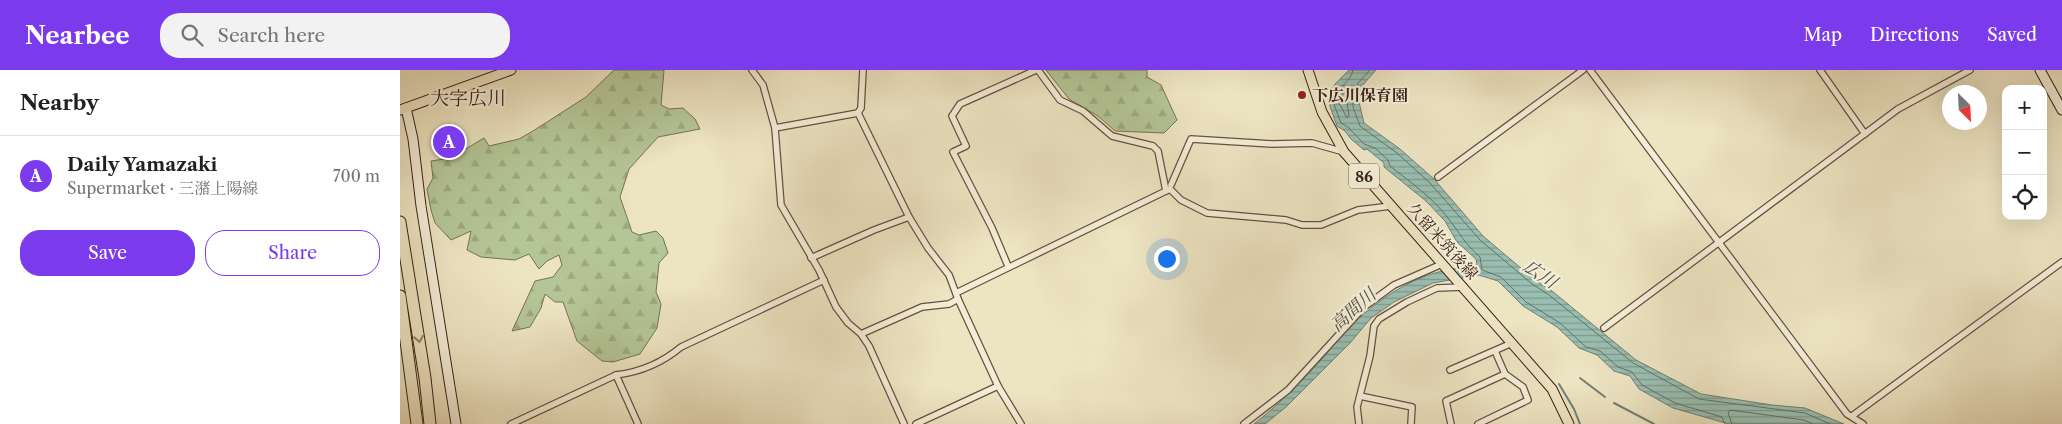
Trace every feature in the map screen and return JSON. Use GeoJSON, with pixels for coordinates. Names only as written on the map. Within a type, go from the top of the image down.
{"type":"FeatureCollection","features":[{"type":"Feature","properties":{"kind":"highway"},"geometry":{"type":"LineString","coordinates":[[400,222],[425,378],[430,424]]}},
{"type":"Feature","properties":{"kind":"highway"},"geometry":{"type":"LineString","coordinates":[[400,296],[417,424]]}},
{"type":"Feature","properties":{"kind":"main road"},"geometry":{"type":"LineString","coordinates":[[403,109],[511,70]]}},
{"type":"Feature","properties":{"kind":"main road","name":"久留米筑後線"},"geometry":{"type":"LineString","coordinates":[[1308,70],[1322,112],[1344,152],[1557,395],[1569,424]]}},
{"type":"Feature","properties":{"kind":"street"},"geometry":{"type":"LineString","coordinates":[[752,70],[763,85],[775,128],[781,205],[824,280],[836,308],[848,323],[861,334],[904,424]]}},
{"type":"Feature","properties":{"kind":"street"},"geometry":{"type":"LineString","coordinates":[[863,70],[858,112],[909,217],[928,248],[949,275],[998,386],[1021,424]]}},
{"type":"Feature","properties":{"kind":"street"},"geometry":{"type":"LineString","coordinates":[[1008,266],[992,228],[953,152],[966,146],[952,116],[960,104],[1027,72],[1037,70],[1060,100],[1083,111],[1112,136],[1153,146],[1158,150],[1166,191]]}},
{"type":"Feature","properties":{"kind":"street"},"geometry":{"type":"LineString","coordinates":[[1438,176],[1583,70]]}},
{"type":"Feature","properties":{"kind":"street"},"geometry":{"type":"LineString","coordinates":[[1590,70],[1848,414],[1863,424]]}},
{"type":"Feature","properties":{"kind":"street"},"geometry":{"type":"LineString","coordinates":[[1820,70],[1865,134]]}},
{"type":"Feature","properties":{"kind":"street"},"geometry":{"type":"LineString","coordinates":[[1604,328],[1898,109],[1970,70]]}},
{"type":"Feature","properties":{"kind":"street"},"geometry":{"type":"LineString","coordinates":[[2040,70],[2062,110]]}},
{"type":"Feature","properties":{"kind":"street"},"geometry":{"type":"LineString","coordinates":[[403,109],[413,139],[421,206],[456,424]]}},
{"type":"Feature","properties":{"kind":"street"},"geometry":{"type":"LineString","coordinates":[[775,128],[858,112]]}},
{"type":"Feature","properties":{"kind":"street"},"geometry":{"type":"LineString","coordinates":[[1171,185],[1191,139],[1272,144],[1312,143],[1344,152]]}},
{"type":"Feature","properties":{"kind":"street"},"geometry":{"type":"LineString","coordinates":[[861,334],[922,307],[949,304],[957,296],[1008,266],[1170,189],[1181,200],[1207,213],[1286,220],[1302,225],[1321,225],[1358,210],[1391,206]]}},
{"type":"Feature","properties":{"kind":"street"},"geometry":{"type":"LineString","coordinates":[[811,258],[874,230],[909,217]]}},
{"type":"Feature","properties":{"kind":"street"},"geometry":{"type":"LineString","coordinates":[[1852,416],[2062,262]]}},
{"type":"Feature","properties":{"kind":"street"},"geometry":{"type":"LineString","coordinates":[[1244,424],[1288,390],[1364,307],[1394,285],[1443,266]]}},
{"type":"Feature","properties":{"kind":"street"},"geometry":{"type":"LineString","coordinates":[[511,424],[616,375],[634,373],[665,361],[681,347],[824,280]]}},
{"type":"Feature","properties":{"kind":"street"},"geometry":{"type":"LineString","coordinates":[[1359,424],[1357,406],[1370,356],[1374,326],[1379,319],[1406,302],[1437,288],[1461,284]]}},
{"type":"Feature","properties":{"kind":"street"},"geometry":{"type":"LineString","coordinates":[[1450,370],[1512,344]]}},
{"type":"Feature","properties":{"kind":"street"},"geometry":{"type":"LineString","coordinates":[[1478,424],[1528,400],[1523,387],[1505,374],[1495,351]]}},
{"type":"Feature","properties":{"kind":"street"},"geometry":{"type":"LineString","coordinates":[[1451,424],[1446,401],[1505,374]]}},
{"type":"Feature","properties":{"kind":"street"},"geometry":{"type":"LineString","coordinates":[[616,375],[638,424]]}},
{"type":"Feature","properties":{"kind":"street"},"geometry":{"type":"LineString","coordinates":[[916,424],[998,386]]}},
{"type":"Feature","properties":{"kind":"street"},"geometry":{"type":"LineString","coordinates":[[1360,396],[1412,407],[1411,424]]}},
{"type":"Feature","properties":{"kind":"green space"},"geometry":{"type":"Polygon","coordinates":[[[614,70],[664,70],[661,105],[669,109],[683,108],[695,119],[700,129],[658,137],[629,169],[620,197],[632,232],[639,235],[656,231],[663,238],[668,253],[659,263],[656,292],[661,304],[657,328],[640,354],[613,362],[602,361],[577,341],[563,302],[555,302],[545,294],[541,308],[530,327],[512,331],[535,281],[553,277],[562,265],[559,255],[547,261],[539,269],[529,254],[515,260],[481,257],[467,250],[471,231],[451,240],[435,223],[427,189],[433,178],[431,161],[451,158],[484,138],[489,146],[519,139],[586,97],[614,70]]]}},
{"type":"Feature","properties":{"kind":"green space"},"geometry":{"type":"Polygon","coordinates":[[[1046,70],[1147,70],[1147,77],[1161,85],[1177,120],[1164,133],[1115,131],[1098,116],[1069,99],[1046,70]]]}},
{"type":"Feature","properties":{"kind":"water"},"geometry":{"type":"Polygon","coordinates":[[[1349,70],[1376,70],[1362,86],[1358,98],[1364,123],[1400,149],[1434,179],[1483,236],[1636,360],[1701,394],[1805,408],[1844,424],[1729,424],[1673,408],[1639,389],[1630,376],[1614,371],[1597,355],[1579,348],[1557,327],[1523,306],[1498,281],[1479,275],[1433,283],[1394,302],[1371,318],[1350,343],[1286,407],[1265,424],[1254,424],[1304,378],[1356,320],[1386,297],[1419,279],[1454,269],[1473,268],[1477,264],[1476,259],[1457,242],[1445,221],[1426,201],[1384,167],[1384,163],[1367,149],[1364,150],[1345,131],[1337,126],[1327,98],[1335,84],[1349,70]]]}},
{"type":"Feature","properties":{"kind":"waterway"},"geometry":{"type":"LineString","coordinates":[[1580,378],[1605,397]]}},
{"type":"Feature","properties":{"kind":"waterway"},"geometry":{"type":"LineString","coordinates":[[1559,384],[1574,409],[1580,424]]}},
{"type":"Feature","properties":{"kind":"waterway"},"geometry":{"type":"LineString","coordinates":[[1614,403],[1654,424]]}},
{"type":"Feature","properties":{"kind":"place","name":"下広川保育園"},"geometry":{"type":"Point","coordinates":[1302,95]}},
{"type":"Feature","properties":{"kind":"place","name":"Daily Yamazaki"},"geometry":{"type":"Point","coordinates":[449,142]}},
{"type":"Feature","properties":{"kind":"district","name":"大字広川"},"geometry":{"type":"Point","coordinates":[468,98]}},
{"type":"Feature","properties":{"kind":"water label","name":"広川"},"geometry":{"type":"Point","coordinates":[1540,274]}},
{"type":"Feature","properties":{"kind":"water label","name":"高間川"},"geometry":{"type":"Point","coordinates":[1353,310]}}]}
